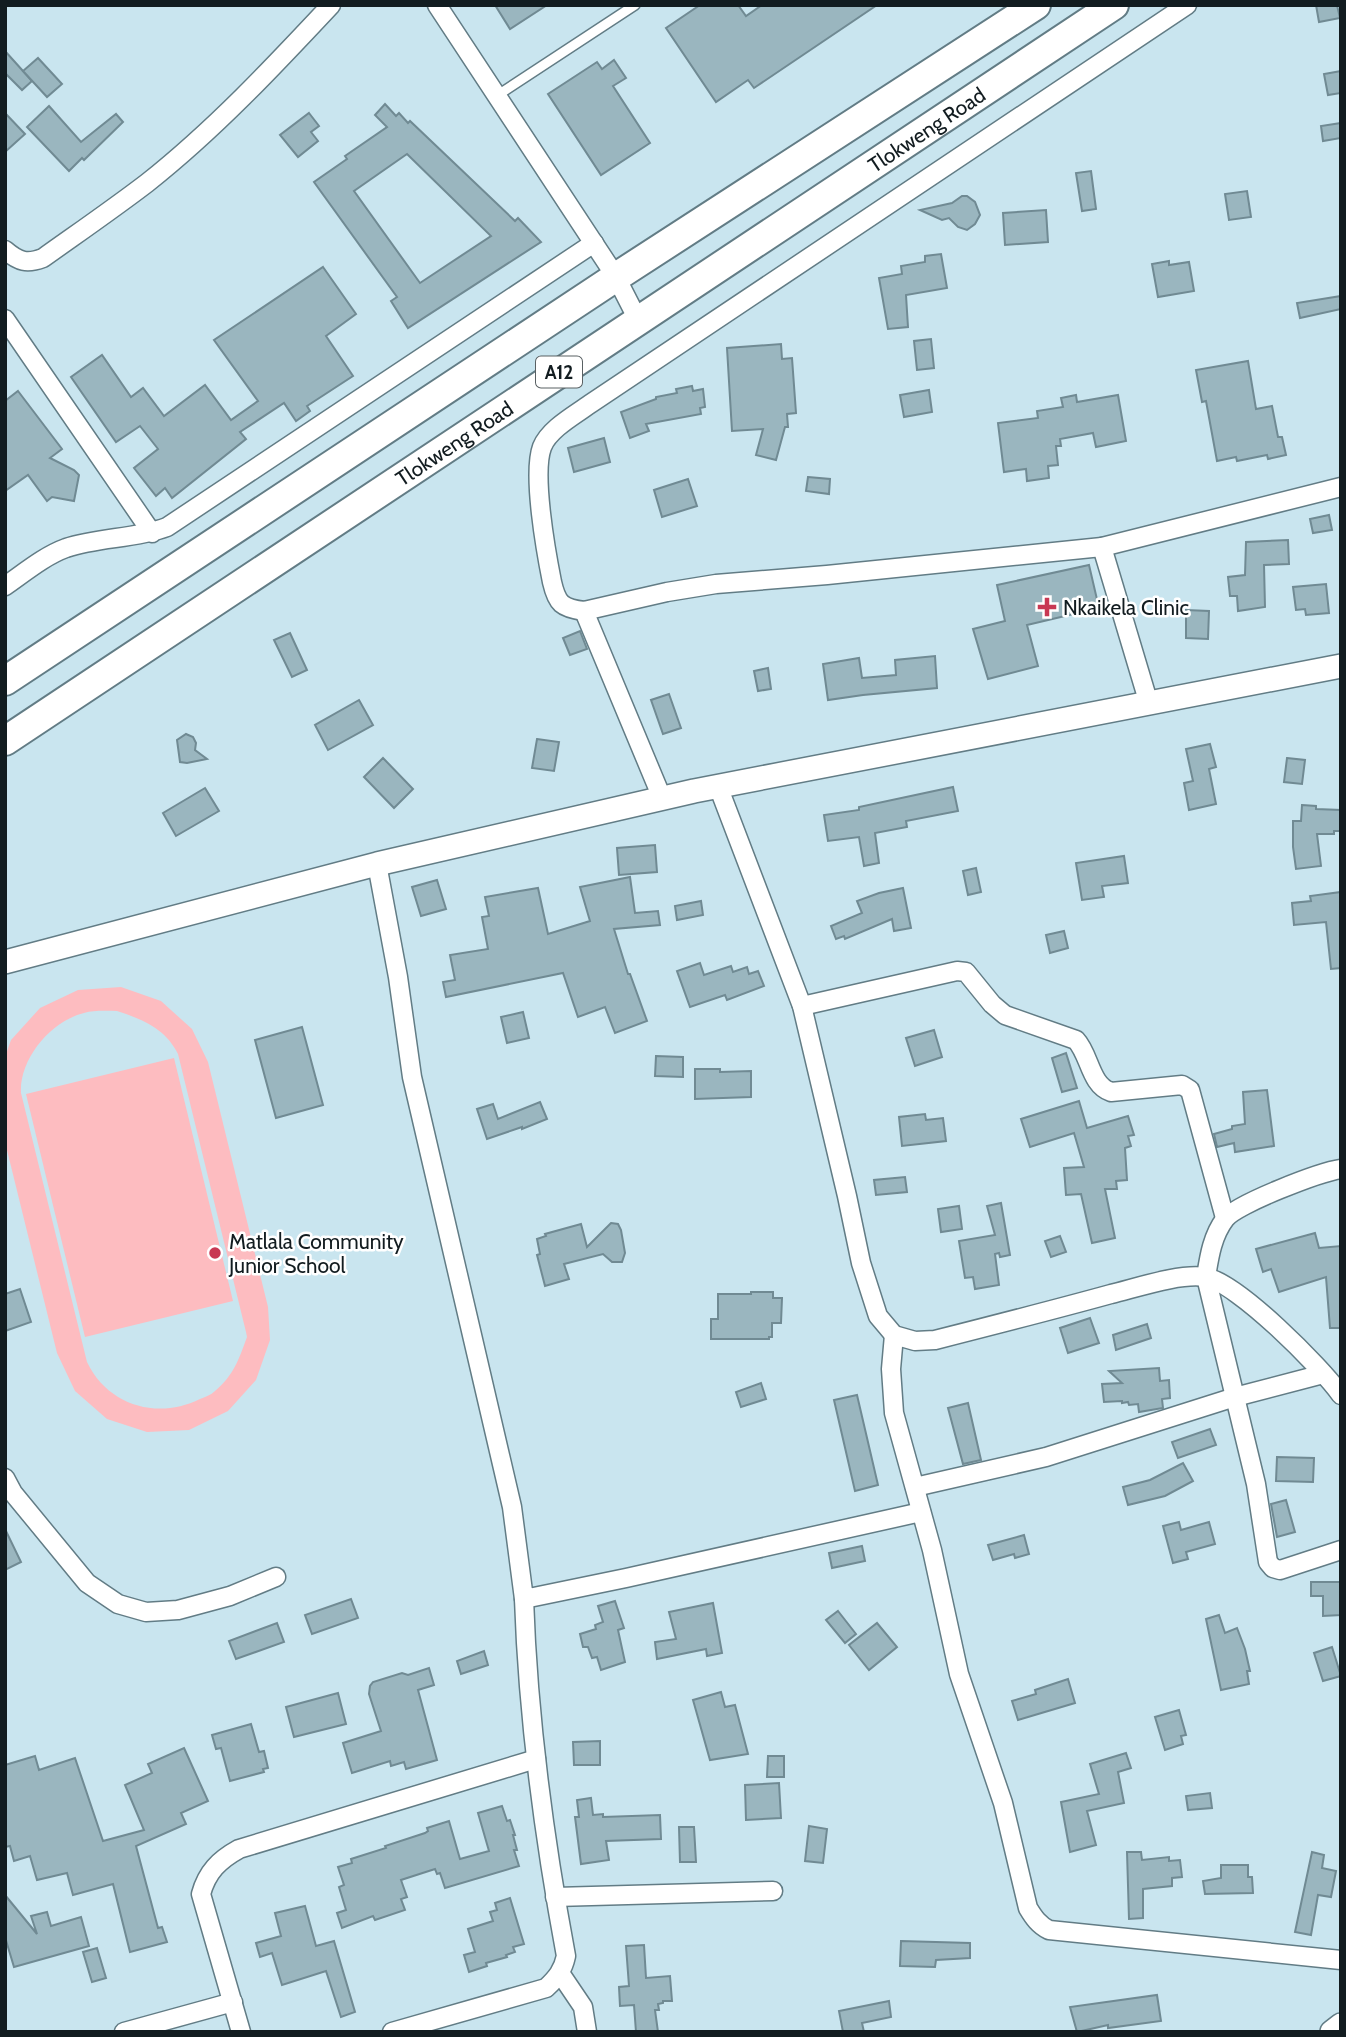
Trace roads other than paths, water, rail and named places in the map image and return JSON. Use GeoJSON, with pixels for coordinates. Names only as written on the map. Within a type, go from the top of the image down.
{"type":"FeatureCollection","features":[{"type":"Feature","properties":{"kind":"main road","name":"A12"},"geometry":{"type":"LineString","coordinates":[[5,681],[616,277],[1036,5]]}},
{"type":"Feature","properties":{"kind":"main road","name":"Tlokweng Road"},"geometry":{"type":"LineString","coordinates":[[5,741],[1114,5]]}},
{"type":"Feature","properties":{"kind":"street"},"geometry":{"type":"LineString","coordinates":[[5,250],[12,257],[23,261],[31,262],[43,258],[148,182],[225,114],[331,5]]}},
{"type":"Feature","properties":{"kind":"street"},"geometry":{"type":"LineString","coordinates":[[437,5],[616,277],[638,320]]}},
{"type":"Feature","properties":{"kind":"street"},"geometry":{"type":"LineString","coordinates":[[1187,5],[590,404],[552,433],[542,447],[538,481],[555,595],[560,604],[584,611],[716,584],[1102,547],[1341,487]]}},
{"type":"Feature","properties":{"kind":"street"},"geometry":{"type":"LineString","coordinates":[[5,586],[62,549],[152,533],[167,527],[594,243]]}},
{"type":"Feature","properties":{"kind":"street"},"geometry":{"type":"LineString","coordinates":[[5,318],[152,533]]}},
{"type":"Feature","properties":{"kind":"street"},"geometry":{"type":"LineString","coordinates":[[1102,547],[1149,704]]}},
{"type":"Feature","properties":{"kind":"street"},"geometry":{"type":"LineString","coordinates":[[584,611],[662,798]]}},
{"type":"Feature","properties":{"kind":"street"},"geometry":{"type":"LineString","coordinates":[[5,962],[377,864],[662,798],[1341,666]]}},
{"type":"Feature","properties":{"kind":"street"},"geometry":{"type":"LineString","coordinates":[[718,786],[802,1006],[861,1263],[878,1316],[894,1335],[915,1341],[936,1340],[1141,1287],[1185,1278],[1206,1277],[1244,1297],[1341,1395]]}},
{"type":"Feature","properties":{"kind":"street"},"geometry":{"type":"LineString","coordinates":[[377,864],[398,977],[412,1077],[512,1507],[524,1599],[536,1759],[566,1956],[560,1973],[546,1988],[392,2032]]}},
{"type":"Feature","properties":{"kind":"street"},"geometry":{"type":"LineString","coordinates":[[802,1006],[957,971],[966,972],[992,1004],[1005,1015],[1076,1040],[1083,1048],[1098,1084],[1103,1089],[1111,1092],[1187,1086],[1225,1218]]}},
{"type":"Feature","properties":{"kind":"street"},"geometry":{"type":"LineString","coordinates":[[1341,1169],[1246,1204],[1225,1218],[1210,1250],[1206,1277],[1256,1484],[1269,1562],[1273,1568],[1280,1570],[1341,1550]]}},
{"type":"Feature","properties":{"kind":"street"},"geometry":{"type":"LineString","coordinates":[[894,1335],[891,1369],[894,1413],[932,1550],[959,1674],[1003,1802],[1028,1908],[1037,1922],[1049,1930],[1341,1960]]}},
{"type":"Feature","properties":{"kind":"street"},"geometry":{"type":"LineString","coordinates":[[915,1487],[1097,1443],[1236,1398],[1323,1374]]}},
{"type":"Feature","properties":{"kind":"street"},"geometry":{"type":"LineString","coordinates":[[5,1478],[13,1493],[87,1583],[118,1604],[146,1612],[178,1610],[230,1596],[276,1577]]}},
{"type":"Feature","properties":{"kind":"street"},"geometry":{"type":"LineString","coordinates":[[524,1599],[921,1512]]}},
{"type":"Feature","properties":{"kind":"street"},"geometry":{"type":"LineString","coordinates":[[241,2032],[201,1894],[212,1869],[239,1849],[536,1759]]}},
{"type":"Feature","properties":{"kind":"street"},"geometry":{"type":"LineString","coordinates":[[555,1897],[773,1891]]}},
{"type":"Feature","properties":{"kind":"street"},"geometry":{"type":"LineString","coordinates":[[560,1973],[583,2007],[587,2032]]}},
{"type":"Feature","properties":{"kind":"street"},"geometry":{"type":"LineString","coordinates":[[124,2032],[233,2002]]}},
{"type":"Feature","properties":{"kind":"street"},"geometry":{"type":"LineString","coordinates":[[1332,2032],[1341,2025]]}},
{"type":"Feature","properties":{"kind":"lane"},"geometry":{"type":"LineString","coordinates":[[498,95],[635,5]]}},
{"type":"Feature","properties":{"kind":"place","name":"Nkaikela Clinic"},"geometry":{"type":"Point","coordinates":[1047,607]}},
{"type":"Feature","properties":{"kind":"place","name":"Matlala Community Junior School"},"geometry":{"type":"Point","coordinates":[215,1253]}}]}
